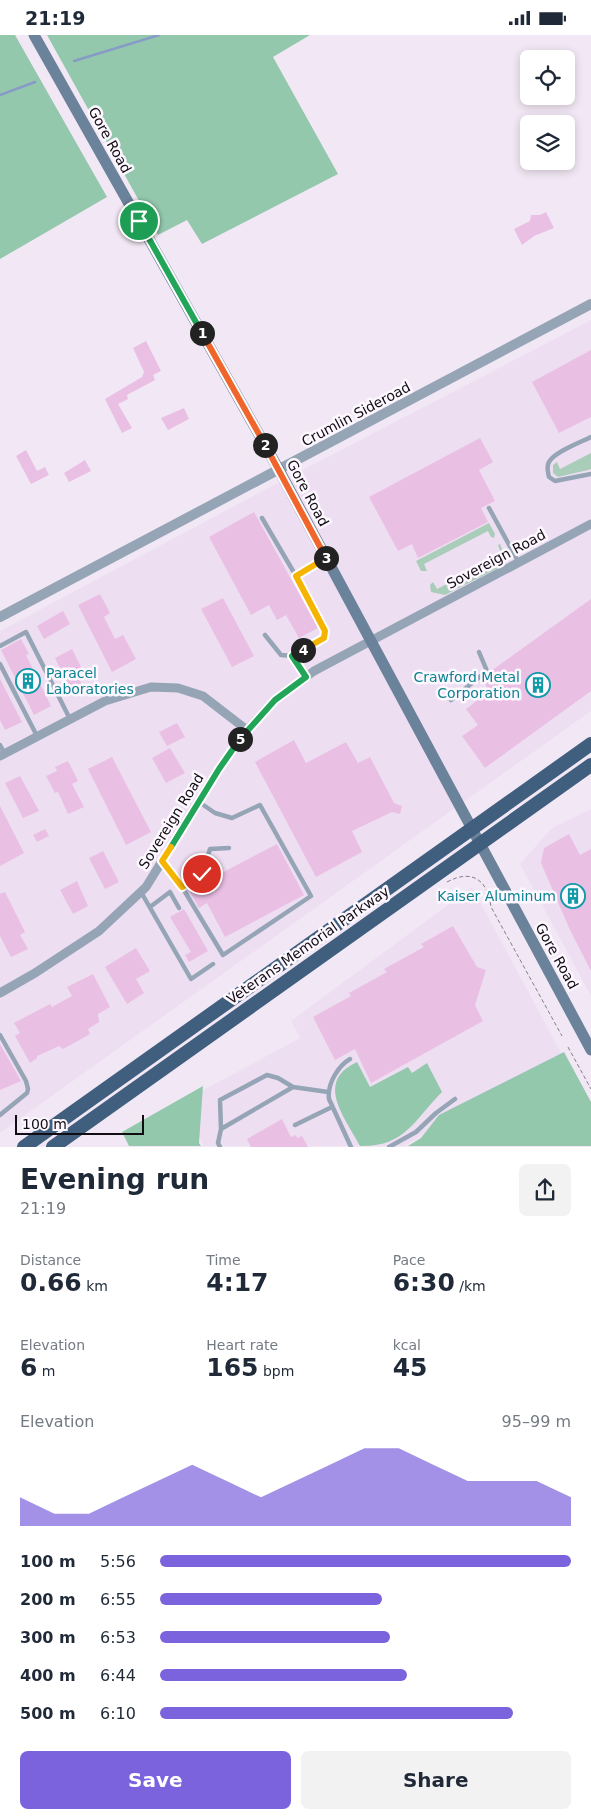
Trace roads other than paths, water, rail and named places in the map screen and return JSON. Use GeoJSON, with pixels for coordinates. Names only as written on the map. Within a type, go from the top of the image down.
{"type":"FeatureCollection","features":[{"type":"Feature","properties":{"kind":"highway","name":"Veterans Memorial Parkway"},"geometry":{"type":"LineString","coordinates":[[24,1147],[591,744]]}},
{"type":"Feature","properties":{"kind":"highway","name":"Veterans Memorial Parkway"},"geometry":{"type":"LineString","coordinates":[[54,1147],[591,765]]}},
{"type":"Feature","properties":{"kind":"main road","name":"Gore Road"},"geometry":{"type":"LineString","coordinates":[[34,35],[279,470],[591,1050]]}},
{"type":"Feature","properties":{"kind":"street","name":"Crumlin Sideroad"},"geometry":{"type":"LineString","coordinates":[[0,617],[591,304]]}},
{"type":"Feature","properties":{"kind":"street","name":"Sovereign Road"},"geometry":{"type":"LineString","coordinates":[[0,993],[100,931],[141,892],[219,769],[247,730],[275,700],[306,677],[591,524]]}},
{"type":"Feature","properties":{"kind":"street"},"geometry":{"type":"LineString","coordinates":[[2,755],[105,701],[151,687],[178,688],[203,696],[247,730]]}},
{"type":"Feature","properties":{"kind":"lane"},"geometry":{"type":"LineString","coordinates":[[591,437],[555,455],[549,461],[547,469],[549,477],[555,481],[591,474]]}},
{"type":"Feature","properties":{"kind":"lane"},"geometry":{"type":"LineString","coordinates":[[489,508],[519,563]]}},
{"type":"Feature","properties":{"kind":"lane"},"geometry":{"type":"LineString","coordinates":[[262,518],[325,631],[324,638],[292,656],[281,655],[265,635]]}},
{"type":"Feature","properties":{"kind":"lane"},"geometry":{"type":"LineString","coordinates":[[296,576],[326,559]]}},
{"type":"Feature","properties":{"kind":"lane"},"geometry":{"type":"LineString","coordinates":[[0,646],[26,632],[70,719]]}},
{"type":"Feature","properties":{"kind":"lane"},"geometry":{"type":"LineString","coordinates":[[451,700],[487,671],[479,652]]}},
{"type":"Feature","properties":{"kind":"lane"},"geometry":{"type":"LineString","coordinates":[[292,656],[306,677]]}},
{"type":"Feature","properties":{"kind":"lane"},"geometry":{"type":"LineString","coordinates":[[0,664],[37,736]]}},
{"type":"Feature","properties":{"kind":"lane"},"geometry":{"type":"LineString","coordinates":[[0,745],[2,755]]}},
{"type":"Feature","properties":{"kind":"lane"},"geometry":{"type":"LineString","coordinates":[[162,861],[182,887],[223,955],[311,896],[260,805],[232,818],[215,813],[199,801]]}},
{"type":"Feature","properties":{"kind":"lane"},"geometry":{"type":"LineString","coordinates":[[182,887],[202,874],[210,849],[229,848]]}},
{"type":"Feature","properties":{"kind":"lane"},"geometry":{"type":"LineString","coordinates":[[141,892],[191,979],[213,964]]}},
{"type":"Feature","properties":{"kind":"lane"},"geometry":{"type":"LineString","coordinates":[[150,907],[170,892],[179,908]]}},
{"type":"Feature","properties":{"kind":"lane"},"geometry":{"type":"LineString","coordinates":[[0,1035],[26,1081],[28,1089],[27,1093],[0,1115]]}},
{"type":"Feature","properties":{"kind":"lane"},"geometry":{"type":"LineString","coordinates":[[350,1059],[342,1064],[328,1092],[332,1107],[352,1147]]}},
{"type":"Feature","properties":{"kind":"lane"},"geometry":{"type":"LineString","coordinates":[[220,1147],[218,1143],[222,1129],[220,1100],[267,1075],[278,1078],[293,1087],[328,1092]]}},
{"type":"Feature","properties":{"kind":"lane"},"geometry":{"type":"LineString","coordinates":[[222,1129],[293,1087]]}},
{"type":"Feature","properties":{"kind":"lane"},"geometry":{"type":"LineString","coordinates":[[390,1147],[416,1132],[436,1113],[455,1099]]}},
{"type":"Feature","properties":{"kind":"lane"},"geometry":{"type":"LineString","coordinates":[[295,1125],[332,1107]]}},
{"type":"Feature","properties":{"kind":"waterway"},"geometry":{"type":"LineString","coordinates":[[74,61],[159,35]]}},
{"type":"Feature","properties":{"kind":"waterway"},"geometry":{"type":"LineString","coordinates":[[0,95],[35,82]]}},
{"type":"Feature","properties":{"kind":"place","name":"Paracel Laboratories"},"geometry":{"type":"Point","coordinates":[28,681]}},
{"type":"Feature","properties":{"kind":"place","name":"Crawford Metal Corporation"},"geometry":{"type":"Point","coordinates":[538,685]}},
{"type":"Feature","properties":{"kind":"place","name":"Kaiser Aluminum"},"geometry":{"type":"Point","coordinates":[573,896]}}]}
